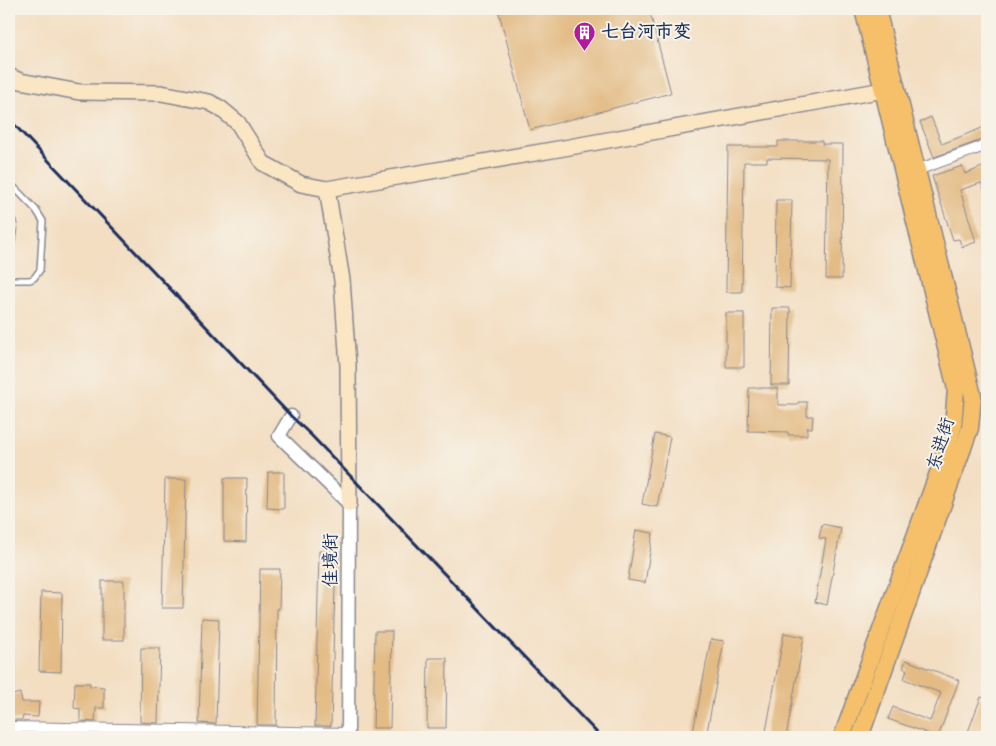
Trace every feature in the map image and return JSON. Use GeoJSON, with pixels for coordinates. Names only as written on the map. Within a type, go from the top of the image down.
{"type":"FeatureCollection","features":[{"type":"Feature","properties":{"kind":"main road","name":"东进街"},"geometry":{"type":"LineString","coordinates":[[842,737],[942,462],[953,427],[956,389],[863,9]]}},
{"type":"Feature","properties":{"kind":"main road","name":"东进街"},"geometry":{"type":"LineString","coordinates":[[860,737],[970,428],[973,396],[877,9]]}},
{"type":"Feature","properties":{"kind":"main road"},"geometry":{"type":"LineString","coordinates":[[9,76],[20,81],[79,92],[161,93],[209,102],[220,108],[238,123],[263,164],[301,184],[327,189],[883,90]]}},
{"type":"Feature","properties":{"kind":"main road"},"geometry":{"type":"LineString","coordinates":[[327,189],[342,280],[348,366],[349,504]]}},
{"type":"Feature","properties":{"kind":"street"},"geometry":{"type":"LineString","coordinates":[[917,170],[987,145]]}},
{"type":"Feature","properties":{"kind":"street"},"geometry":{"type":"LineString","coordinates":[[291,416],[279,436],[349,504]]}},
{"type":"Feature","properties":{"kind":"street","name":"佳境街"},"geometry":{"type":"LineString","coordinates":[[348,735],[349,504]]}},
{"type":"Feature","properties":{"kind":"street"},"geometry":{"type":"LineString","coordinates":[[9,727],[213,734],[348,735]]}},
{"type":"Feature","properties":{"kind":"lane"},"geometry":{"type":"LineString","coordinates":[[9,182],[36,210],[43,221],[40,270],[30,280],[9,280]]}},
{"type":"Feature","properties":{"kind":"building","name":"七台河市变"},"geometry":{"type":"Polygon","coordinates":[[[498,9],[649,9],[671,93],[530,130],[498,9]]]}},
{"type":"Feature","properties":{"kind":"building"},"geometry":{"type":"Polygon","coordinates":[[[931,117],[942,144],[987,126],[987,138],[934,157],[920,122],[931,117]]]}},
{"type":"Feature","properties":{"kind":"building"},"geometry":{"type":"Polygon","coordinates":[[[778,141],[822,141],[822,144],[843,144],[842,279],[826,279],[828,159],[767,158],[767,162],[744,162],[742,292],[726,292],[728,147],[778,147],[778,141]]]}},
{"type":"Feature","properties":{"kind":"building"},"geometry":{"type":"Polygon","coordinates":[[[987,165],[987,196],[981,183],[960,190],[976,242],[962,247],[959,239],[953,240],[932,176],[962,166],[965,174],[987,165]]]}},
{"type":"Feature","properties":{"kind":"building"},"geometry":{"type":"Polygon","coordinates":[[[776,200],[792,200],[790,288],[775,287],[776,200]]]}},
{"type":"Feature","properties":{"kind":"building"},"geometry":{"type":"Polygon","coordinates":[[[9,208],[16,219],[18,228],[17,237],[9,256],[9,208]]]}},
{"type":"Feature","properties":{"kind":"building"},"geometry":{"type":"Polygon","coordinates":[[[772,308],[790,308],[789,385],[771,385],[772,308]]]}},
{"type":"Feature","properties":{"kind":"building"},"geometry":{"type":"Polygon","coordinates":[[[726,313],[744,313],[744,367],[726,367],[726,313]]]}},
{"type":"Feature","properties":{"kind":"building"},"geometry":{"type":"Polygon","coordinates":[[[749,388],[778,388],[778,405],[798,405],[798,402],[807,402],[807,416],[813,416],[812,428],[807,428],[807,435],[788,435],[788,432],[748,431],[749,388]]]}},
{"type":"Feature","properties":{"kind":"building"},"geometry":{"type":"Polygon","coordinates":[[[655,434],[670,437],[657,507],[642,504],[655,434]]]}},
{"type":"Feature","properties":{"kind":"building"},"geometry":{"type":"Polygon","coordinates":[[[268,472],[284,472],[284,509],[267,508],[268,472]]]}},
{"type":"Feature","properties":{"kind":"building"},"geometry":{"type":"Polygon","coordinates":[[[224,478],[247,478],[246,542],[224,541],[224,478]]]}},
{"type":"Feature","properties":{"kind":"building"},"geometry":{"type":"Polygon","coordinates":[[[165,479],[186,479],[183,608],[162,608],[165,479]]]}},
{"type":"Feature","properties":{"kind":"building"},"geometry":{"type":"Polygon","coordinates":[[[822,524],[841,528],[827,605],[815,602],[826,539],[819,538],[822,524]]]}},
{"type":"Feature","properties":{"kind":"building"},"geometry":{"type":"Polygon","coordinates":[[[636,530],[653,533],[645,583],[628,580],[636,530]]]}},
{"type":"Feature","properties":{"kind":"building"},"geometry":{"type":"Polygon","coordinates":[[[319,551],[336,551],[331,726],[315,726],[319,551]]]}},
{"type":"Feature","properties":{"kind":"building"},"geometry":{"type":"Polygon","coordinates":[[[260,569],[280,569],[279,609],[277,609],[276,725],[257,725],[260,569]]]}},
{"type":"Feature","properties":{"kind":"building"},"geometry":{"type":"Polygon","coordinates":[[[102,581],[124,581],[124,640],[102,640],[102,581]]]}},
{"type":"Feature","properties":{"kind":"building"},"geometry":{"type":"Polygon","coordinates":[[[41,592],[62,593],[61,672],[39,671],[41,592]]]}},
{"type":"Feature","properties":{"kind":"building"},"geometry":{"type":"Polygon","coordinates":[[[202,618],[219,619],[216,724],[199,723],[202,618]]]}},
{"type":"Feature","properties":{"kind":"building"},"geometry":{"type":"Polygon","coordinates":[[[375,631],[392,631],[390,728],[373,728],[375,631]]]}},
{"type":"Feature","properties":{"kind":"building"},"geometry":{"type":"Polygon","coordinates":[[[784,633],[804,637],[786,737],[765,737],[784,633]]]}},
{"type":"Feature","properties":{"kind":"building"},"geometry":{"type":"Polygon","coordinates":[[[711,639],[724,641],[706,737],[692,737],[711,639]]]}},
{"type":"Feature","properties":{"kind":"building"},"geometry":{"type":"Polygon","coordinates":[[[141,648],[160,648],[158,723],[140,722],[141,648]]]}},
{"type":"Feature","properties":{"kind":"building"},"geometry":{"type":"Polygon","coordinates":[[[428,658],[447,658],[446,728],[427,728],[428,658]]]}},
{"type":"Feature","properties":{"kind":"building"},"geometry":{"type":"Polygon","coordinates":[[[906,660],[959,680],[938,737],[888,719],[893,707],[930,721],[941,693],[904,679],[907,670],[903,668],[906,660]]]}},
{"type":"Feature","properties":{"kind":"building"},"geometry":{"type":"Polygon","coordinates":[[[75,683],[90,683],[90,686],[104,687],[104,708],[96,708],[95,722],[80,721],[80,709],[74,708],[75,683]]]}},
{"type":"Feature","properties":{"kind":"building"},"geometry":{"type":"Polygon","coordinates":[[[20,693],[22,702],[39,702],[38,717],[23,716],[22,720],[9,720],[9,696],[20,693]]]}},
{"type":"Feature","properties":{"kind":"building"},"geometry":{"type":"Polygon","coordinates":[[[981,697],[987,699],[987,737],[966,737],[981,697]]]}},
{"type":"Feature","properties":{"kind":"railway"},"geometry":{"type":"LineString","coordinates":[[9,119],[291,416],[601,737]]}},
{"type":"Feature","properties":{"kind":"place","name":"七台河市变"},"geometry":{"type":"Point","coordinates":[585,51]}}]}
